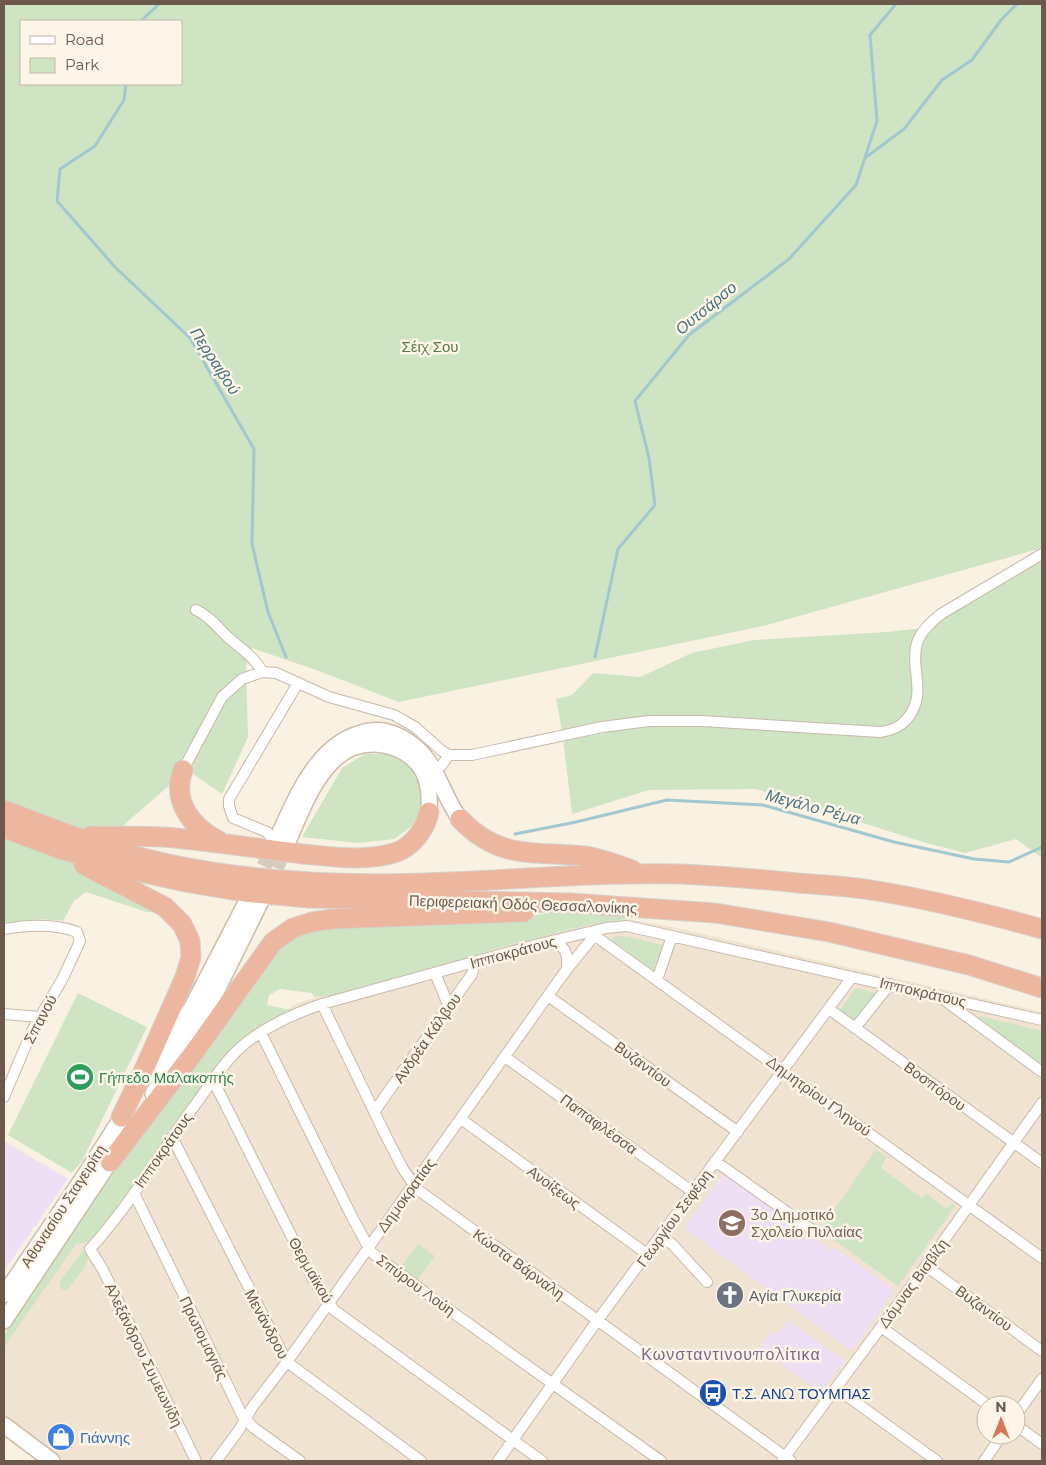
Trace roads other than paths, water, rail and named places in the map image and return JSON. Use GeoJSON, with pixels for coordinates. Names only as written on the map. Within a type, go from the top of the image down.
{"type":"FeatureCollection","features":[{"type":"Feature","properties":{"kind":"highway"},"geometry":{"type":"LineString","coordinates":[[183,770],[180,779],[180,794],[192,822],[201,831],[227,845]]}},
{"type":"Feature","properties":{"kind":"highway","name":"Περιφερειακή Οδός Θεσσαλονίκης"},"geometry":{"type":"LineString","coordinates":[[4,810],[110,849],[164,862],[242,876],[296,882],[441,882],[645,874],[683,874],[774,880],[877,891],[1042,929]]}},
{"type":"Feature","properties":{"kind":"highway"},"geometry":{"type":"LineString","coordinates":[[73,836],[171,838],[325,856],[362,857],[400,851],[423,829],[429,812]]}},
{"type":"Feature","properties":{"kind":"highway"},"geometry":{"type":"LineString","coordinates":[[460,818],[472,832],[508,850],[586,856],[645,874]]}},
{"type":"Feature","properties":{"kind":"highway","name":"Περιφερειακή Οδός Θεσσαλονίκης"},"geometry":{"type":"LineString","coordinates":[[4,828],[60,849],[127,869],[185,882],[244,892],[309,898],[570,902],[715,913],[828,932],[969,965],[1042,988]]}},
{"type":"Feature","properties":{"kind":"highway"},"geometry":{"type":"LineString","coordinates":[[22,834],[160,904],[178,920],[189,937],[191,957],[185,977],[144,1072],[121,1117]]}},
{"type":"Feature","properties":{"kind":"highway"},"geometry":{"type":"LineString","coordinates":[[110,1162],[195,1052],[268,949],[287,931],[305,924],[333,919],[529,912],[570,902]]}},
{"type":"Feature","properties":{"kind":"main road"},"geometry":{"type":"LineString","coordinates":[[280,845],[299,793],[319,761],[341,742],[353,735],[373,731],[395,734],[422,752],[434,771],[452,808],[460,818]]}},
{"type":"Feature","properties":{"kind":"main road"},"geometry":{"type":"LineString","coordinates":[[280,845],[328,768],[341,754],[362,745],[389,746],[406,753],[419,765],[426,779],[430,796],[429,812]]}},
{"type":"Feature","properties":{"kind":"main road","name":"Αθανασίου Σταγειρίτη"},"geometry":{"type":"LineString","coordinates":[[4,1295],[192,1007],[256,898],[214,994],[110,1162],[4,1321]]}},
{"type":"Feature","properties":{"kind":"main road"},"geometry":{"type":"LineString","coordinates":[[4,1425],[52,1461]]}},
{"type":"Feature","properties":{"kind":"street"},"geometry":{"type":"LineString","coordinates":[[183,770],[222,697],[242,679],[262,672],[276,674],[329,698],[394,716],[414,727],[449,755],[472,755],[602,727],[649,721],[702,721],[880,732],[895,729],[906,719],[917,701],[915,659],[918,640],[923,631],[941,614],[1042,554]]}},
{"type":"Feature","properties":{"kind":"street"},"geometry":{"type":"LineString","coordinates":[[196,610],[208,617],[257,663],[262,672]]}},
{"type":"Feature","properties":{"kind":"street"},"geometry":{"type":"LineString","coordinates":[[280,845],[267,832],[233,818],[229,806],[230,799],[298,683]]}},
{"type":"Feature","properties":{"kind":"street"},"geometry":{"type":"LineString","coordinates":[[434,771],[441,766],[449,755]]}},
{"type":"Feature","properties":{"kind":"street","name":"Σπανού"},"geometry":{"type":"LineString","coordinates":[[4,929],[27,926],[65,928],[77,932],[80,937],[80,942],[40,1017],[4,1097]]}},
{"type":"Feature","properties":{"kind":"street","name":"Ιπποκράτους"},"geometry":{"type":"LineString","coordinates":[[90,1249],[104,1234],[134,1193],[213,1080],[236,1052],[261,1033],[290,1016],[322,1004],[539,944],[616,926],[626,926],[890,984],[1042,1020]]}},
{"type":"Feature","properties":{"kind":"street","name":"Δημοκρατίας"},"geometry":{"type":"LineString","coordinates":[[216,1461],[567,969],[596,932]]}},
{"type":"Feature","properties":{"kind":"street","name":"Δημητρίου Γληνού"},"geometry":{"type":"LineString","coordinates":[[596,932],[657,980],[970,1204],[1042,1258]]}},
{"type":"Feature","properties":{"kind":"street"},"geometry":{"type":"LineString","coordinates":[[657,980],[672,936]]}},
{"type":"Feature","properties":{"kind":"street"},"geometry":{"type":"LineString","coordinates":[[539,944],[555,943],[565,950],[568,954],[567,969]]}},
{"type":"Feature","properties":{"kind":"street","name":"Ανδρέα Κάλβου"},"geometry":{"type":"LineString","coordinates":[[374,1112],[472,974],[475,962]]}},
{"type":"Feature","properties":{"kind":"street"},"geometry":{"type":"LineString","coordinates":[[435,973],[449,1007]]}},
{"type":"Feature","properties":{"kind":"street","name":"Γεωργίου Σεφέρη"},"geometry":{"type":"LineString","coordinates":[[498,1461],[597,1321],[852,977]]}},
{"type":"Feature","properties":{"kind":"street"},"geometry":{"type":"LineString","coordinates":[[855,1028],[890,984]]}},
{"type":"Feature","properties":{"kind":"street"},"geometry":{"type":"LineString","coordinates":[[938,995],[1042,1072]]}},
{"type":"Feature","properties":{"kind":"street","name":"Βυζαντίου"},"geometry":{"type":"LineString","coordinates":[[548,996],[738,1132]]}},
{"type":"Feature","properties":{"kind":"street","name":"Κώστα Βάρναλη"},"geometry":{"type":"LineString","coordinates":[[322,1004],[403,1169],[424,1195],[786,1460]]}},
{"type":"Feature","properties":{"kind":"street","name":"Βοσπόρου"},"geometry":{"type":"LineString","coordinates":[[829,1009],[1042,1163]]}},
{"type":"Feature","properties":{"kind":"street"},"geometry":{"type":"LineString","coordinates":[[4,1014],[40,1017]]}},
{"type":"Feature","properties":{"kind":"street","name":"Σπύρου Λούη"},"geometry":{"type":"LineString","coordinates":[[261,1033],[368,1247],[382,1261],[661,1461]]}},
{"type":"Feature","properties":{"kind":"street","name":"Παπαφλέσσα"},"geometry":{"type":"LineString","coordinates":[[505,1057],[693,1192]]}},
{"type":"Feature","properties":{"kind":"street","name":"Θερμαϊκού"},"geometry":{"type":"LineString","coordinates":[[213,1080],[313,1279],[329,1303],[340,1315],[542,1461]]}},
{"type":"Feature","properties":{"kind":"street","name":"Δόμνας Βισβίζη"},"geometry":{"type":"LineString","coordinates":[[786,1460],[1042,1103]]}},
{"type":"Feature","properties":{"kind":"street","name":"Ανοίξεως"},"geometry":{"type":"LineString","coordinates":[[461,1119],[647,1254]]}},
{"type":"Feature","properties":{"kind":"street","name":"Μενάνδρου"},"geometry":{"type":"LineString","coordinates":[[172,1137],[287,1362],[422,1461]]}},
{"type":"Feature","properties":{"kind":"street"},"geometry":{"type":"LineString","coordinates":[[715,1161],[815,1232]]}},
{"type":"Feature","properties":{"kind":"street","name":"Πρωτομαγιάς"},"geometry":{"type":"LineString","coordinates":[[134,1193],[245,1419],[254,1428],[300,1461]]}},
{"type":"Feature","properties":{"kind":"street"},"geometry":{"type":"LineString","coordinates":[[660,1236],[676,1249],[707,1282]]}},
{"type":"Feature","properties":{"kind":"street","name":"Αλεξάνδρου Συμεωνίδη"},"geometry":{"type":"LineString","coordinates":[[90,1249],[103,1270],[196,1461]]}},
{"type":"Feature","properties":{"kind":"street","name":"Βυζαντίου"},"geometry":{"type":"LineString","coordinates":[[926,1266],[1042,1351]]}},
{"type":"Feature","properties":{"kind":"street"},"geometry":{"type":"LineString","coordinates":[[881,1327],[976,1396]]}},
{"type":"Feature","properties":{"kind":"street"},"geometry":{"type":"LineString","coordinates":[[1026,1401],[1042,1378]]}},
{"type":"Feature","properties":{"kind":"street"},"geometry":{"type":"LineString","coordinates":[[836,1388],[937,1461]]}},
{"type":"Feature","properties":{"kind":"street"},"geometry":{"type":"LineString","coordinates":[[1026,1432],[1042,1444]]}},
{"type":"Feature","properties":{"kind":"street"},"geometry":{"type":"LineString","coordinates":[[984,1461],[995,1445]]}},
{"type":"Feature","properties":{"kind":"waterway","name":"Περραιβού"},"geometry":{"type":"LineString","coordinates":[[142,20],[159,4]]}},
{"type":"Feature","properties":{"kind":"waterway","name":"Ουτσάρσο"},"geometry":{"type":"LineString","coordinates":[[595,657],[618,549],[655,505],[649,458],[635,401],[689,335],[789,259],[856,185],[877,121],[870,35],[896,4]]}},
{"type":"Feature","properties":{"kind":"waterway"},"geometry":{"type":"LineString","coordinates":[[865,158],[904,129],[942,80],[972,60],[1001,20],[1017,4]]}},
{"type":"Feature","properties":{"kind":"waterway","name":"Περραιβού"},"geometry":{"type":"LineString","coordinates":[[126,85],[124,100],[95,146],[60,169],[57,201],[115,267],[190,338],[254,449],[252,544],[268,612],[286,657]]}},
{"type":"Feature","properties":{"kind":"waterway","name":"Μεγάλο Ρέμα"},"geometry":{"type":"LineString","coordinates":[[515,834],[576,822],[667,800],[763,805],[894,842],[974,859],[1009,862],[1042,847]]}},
{"type":"Feature","properties":{"kind":"tunnel"},"geometry":{"type":"LineString","coordinates":[[254,887],[275,843]]}},
{"type":"Feature","properties":{"kind":"tunnel"},"geometry":{"type":"LineString","coordinates":[[267,889],[286,846]]}},
{"type":"Feature","properties":{"kind":"place","name":"Γήπεδο Μαλακοπής"},"geometry":{"type":"Point","coordinates":[80,1077]}},
{"type":"Feature","properties":{"kind":"place","name":"3ο Δημοτικό Σχολείο Πυλαίας"},"geometry":{"type":"Point","coordinates":[732,1223]}},
{"type":"Feature","properties":{"kind":"place","name":"Αγία Γλυκερία"},"geometry":{"type":"Point","coordinates":[730,1295]}},
{"type":"Feature","properties":{"kind":"place","name":"Τ.Σ. ΑΝΩ ΤΟΥΜΠΑΣ"},"geometry":{"type":"Point","coordinates":[713,1393]}},
{"type":"Feature","properties":{"kind":"place","name":"Γιάννης"},"geometry":{"type":"Point","coordinates":[61,1437]}},
{"type":"Feature","properties":{"kind":"district","name":"Κωνσταντινουπολίτικα"},"geometry":{"type":"Point","coordinates":[731,1354]}},
{"type":"Feature","properties":{"kind":"park label","name":"Σέιχ Σου"},"geometry":{"type":"Point","coordinates":[430,346]}}]}
